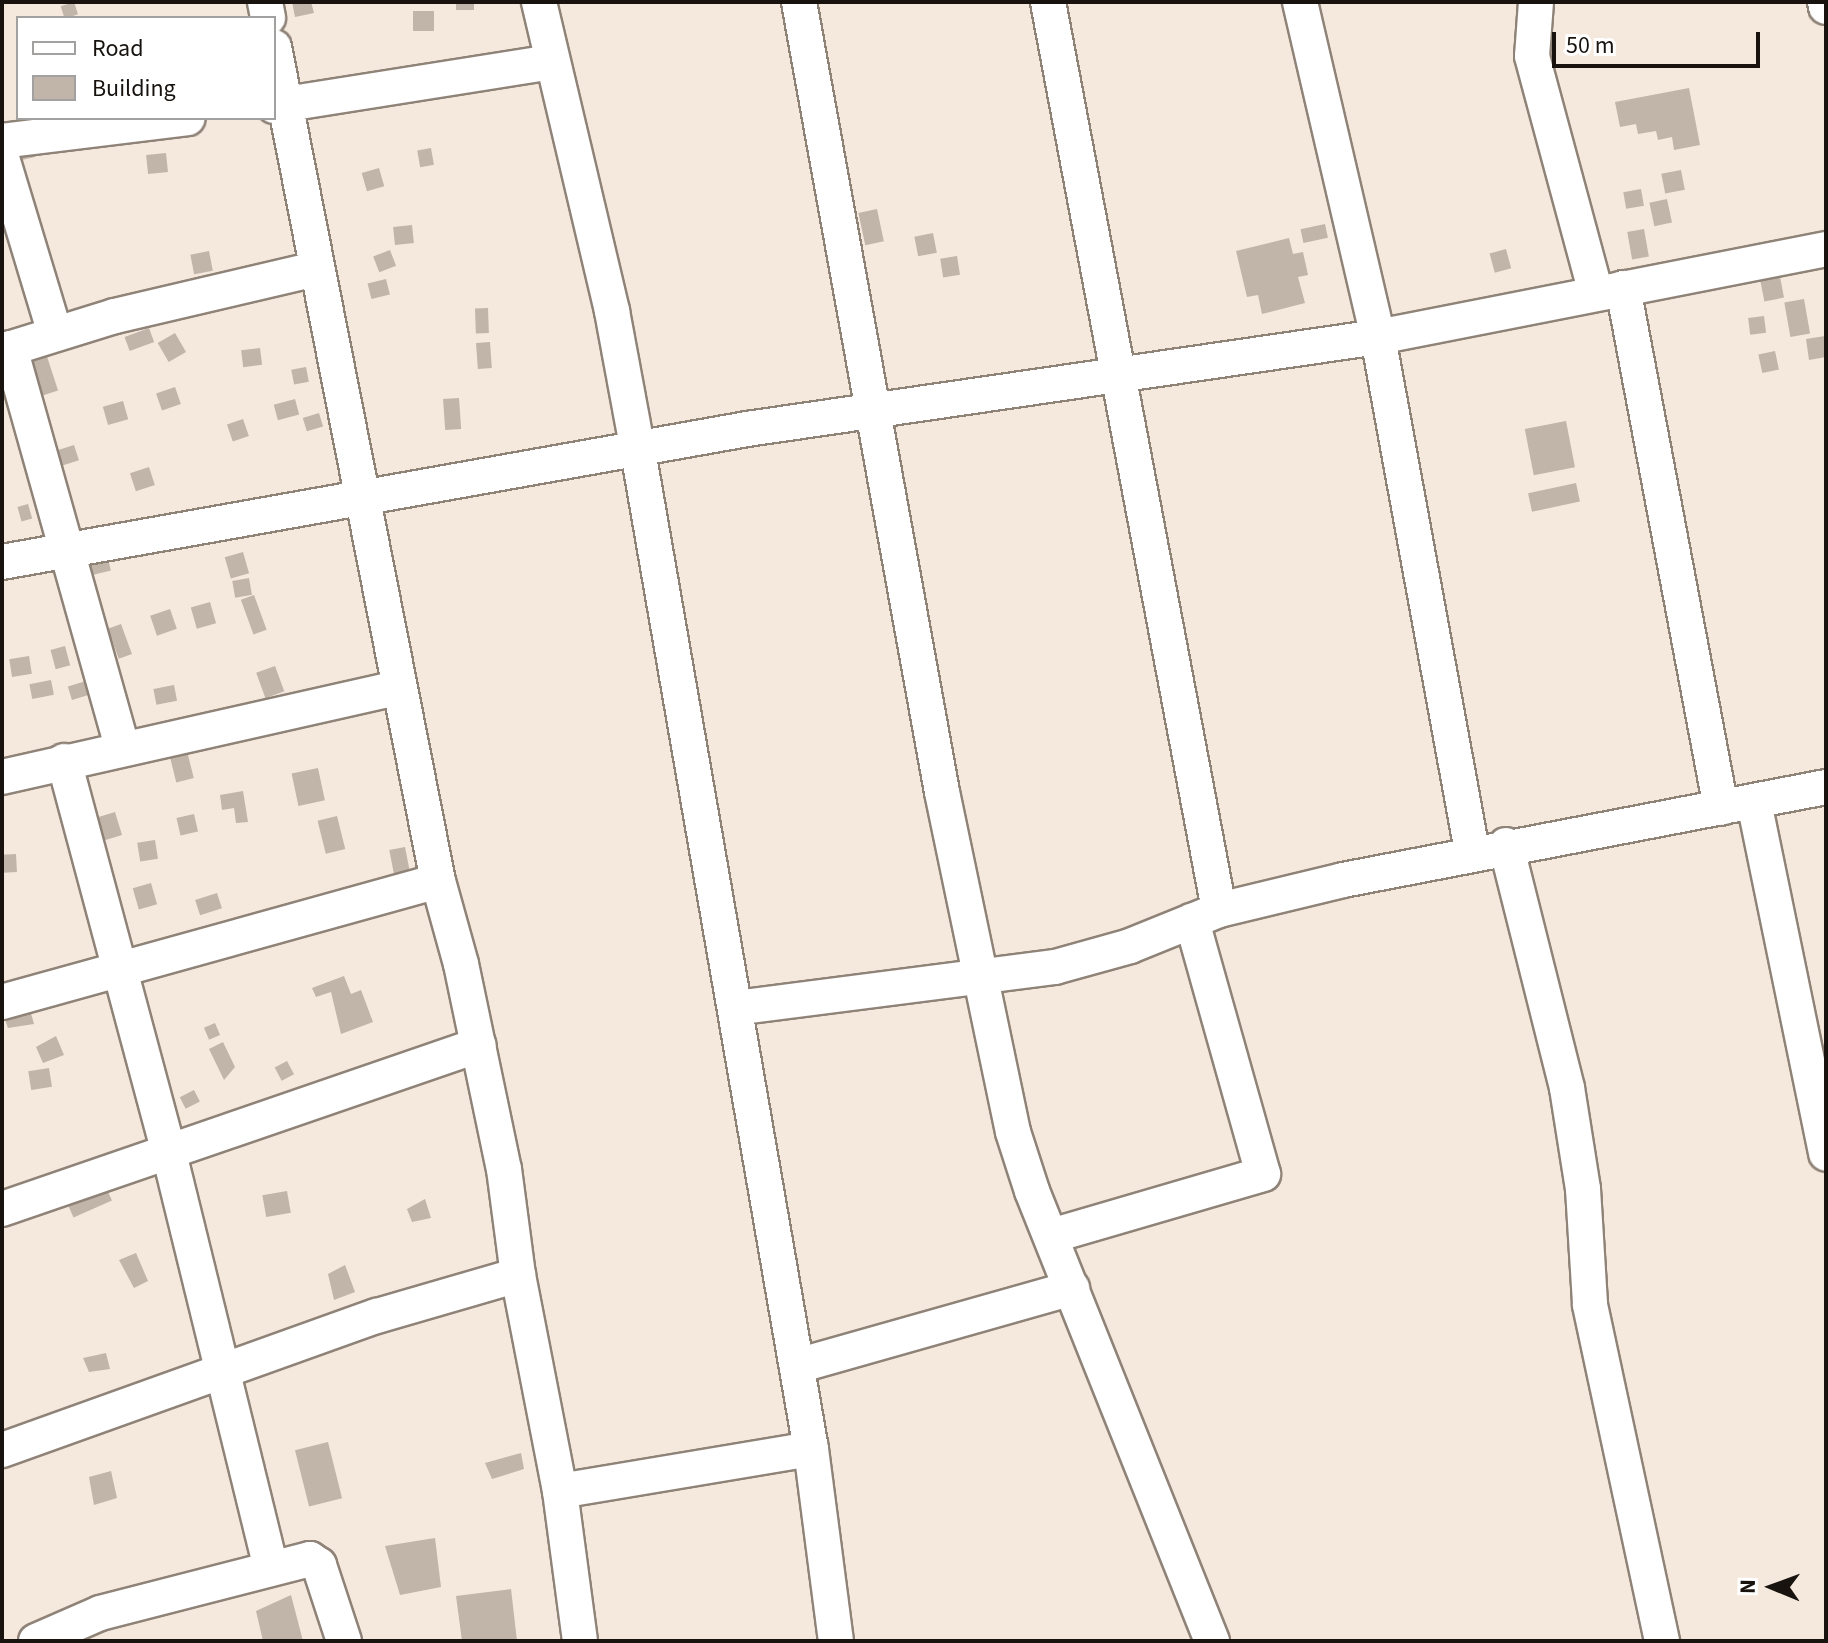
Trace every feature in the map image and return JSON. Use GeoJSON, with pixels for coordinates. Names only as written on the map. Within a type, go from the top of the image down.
{"type":"FeatureCollection","features":[{"type":"Feature","properties":{"kind":"street"},"geometry":{"type":"LineString","coordinates":[[539,2],[608,296],[638,451],[811,1449],[836,1641]]}},
{"type":"Feature","properties":{"kind":"street"},"geometry":{"type":"LineString","coordinates":[[799,2],[942,792],[1013,1132],[1051,1236],[1212,1641]]}},
{"type":"Feature","properties":{"kind":"street"},"geometry":{"type":"LineString","coordinates":[[1048,2],[1117,372],[1206,915],[1263,1174],[1051,1236]]}},
{"type":"Feature","properties":{"kind":"street"},"geometry":{"type":"LineString","coordinates":[[1300,2],[1378,337],[1472,851]]}},
{"type":"Feature","properties":{"kind":"street"},"geometry":{"type":"LineString","coordinates":[[1536,2],[1532,56],[1610,291],[1721,808]]}},
{"type":"Feature","properties":{"kind":"street"},"geometry":{"type":"LineString","coordinates":[[280,105],[552,62]]}},
{"type":"Feature","properties":{"kind":"street"},"geometry":{"type":"LineString","coordinates":[[276,66],[280,105],[362,494],[398,688],[438,881],[479,1045],[504,1169],[518,1275],[560,1491],[580,1641]]}},
{"type":"Feature","properties":{"kind":"street"},"geometry":{"type":"LineString","coordinates":[[2,141],[172,120]]}},
{"type":"Feature","properties":{"kind":"street"},"geometry":{"type":"LineString","coordinates":[[2,158],[55,333]]}},
{"type":"Feature","properties":{"kind":"street"},"geometry":{"type":"LineString","coordinates":[[2,562],[63,548],[362,494],[1117,372],[1378,337],[1826,249]]}},
{"type":"Feature","properties":{"kind":"street"},"geometry":{"type":"LineString","coordinates":[[122,747],[6,350],[55,333],[316,269]]}},
{"type":"Feature","properties":{"kind":"street"},"geometry":{"type":"LineString","coordinates":[[2,777],[122,747],[398,688]]}},
{"type":"Feature","properties":{"kind":"street"},"geometry":{"type":"LineString","coordinates":[[64,761],[168,1149],[219,1372],[271,1569]]}},
{"type":"Feature","properties":{"kind":"street"},"geometry":{"type":"LineString","coordinates":[[735,1008],[899,985],[982,980],[1070,963],[1206,915],[1472,851],[1826,787]]}},
{"type":"Feature","properties":{"kind":"street"},"geometry":{"type":"LineString","coordinates":[[1754,802],[1826,1154]]}},
{"type":"Feature","properties":{"kind":"street"},"geometry":{"type":"LineString","coordinates":[[1506,845],[1567,1088],[1580,1163],[1590,1305],[1662,1641]]}},
{"type":"Feature","properties":{"kind":"street"},"geometry":{"type":"LineString","coordinates":[[2,1002],[438,881]]}},
{"type":"Feature","properties":{"kind":"street"},"geometry":{"type":"LineString","coordinates":[[2,1209],[168,1149],[479,1045]]}},
{"type":"Feature","properties":{"kind":"street"},"geometry":{"type":"LineString","coordinates":[[2,1450],[377,1316],[518,1275]]}},
{"type":"Feature","properties":{"kind":"street"},"geometry":{"type":"LineString","coordinates":[[797,1366],[1072,1288]]}},
{"type":"Feature","properties":{"kind":"street"},"geometry":{"type":"LineString","coordinates":[[560,1491],[811,1449]]}},
{"type":"Feature","properties":{"kind":"street"},"geometry":{"type":"LineString","coordinates":[[36,1641],[103,1627],[271,1569],[316,1560],[344,1641]]}},
{"type":"Feature","properties":{"kind":"building"},"geometry":{"type":"Polygon","coordinates":[[[74,2],[78,14],[64,16],[61,6],[74,2]]]}},
{"type":"Feature","properties":{"kind":"building"},"geometry":{"type":"Polygon","coordinates":[[[292,2],[311,2],[314,13],[295,17],[292,2]]]}},
{"type":"Feature","properties":{"kind":"building"},"geometry":{"type":"Polygon","coordinates":[[[456,2],[474,2],[474,10],[456,10],[456,2]]]}},
{"type":"Feature","properties":{"kind":"building"},"geometry":{"type":"Polygon","coordinates":[[[413,11],[434,11],[434,31],[413,31],[413,11]]]}},
{"type":"Feature","properties":{"kind":"building"},"geometry":{"type":"Polygon","coordinates":[[[1689,88],[1700,145],[1674,150],[1672,137],[1658,140],[1656,131],[1638,134],[1636,124],[1620,127],[1615,102],[1689,88]]]}},
{"type":"Feature","properties":{"kind":"building"},"geometry":{"type":"Polygon","coordinates":[[[33,144],[36,157],[17,161],[14,148],[33,144]]]}},
{"type":"Feature","properties":{"kind":"building"},"geometry":{"type":"Polygon","coordinates":[[[431,148],[434,165],[420,167],[417,150],[431,148]]]}},
{"type":"Feature","properties":{"kind":"building"},"geometry":{"type":"Polygon","coordinates":[[[166,153],[168,172],[148,174],[146,155],[166,153]]]}},
{"type":"Feature","properties":{"kind":"building"},"geometry":{"type":"Polygon","coordinates":[[[379,168],[384,186],[367,191],[362,173],[379,168]]]}},
{"type":"Feature","properties":{"kind":"building"},"geometry":{"type":"Polygon","coordinates":[[[1681,170],[1685,190],[1665,193],[1661,174],[1681,170]]]}},
{"type":"Feature","properties":{"kind":"building"},"geometry":{"type":"Polygon","coordinates":[[[1641,189],[1644,206],[1626,209],[1623,192],[1641,189]]]}},
{"type":"Feature","properties":{"kind":"building"},"geometry":{"type":"Polygon","coordinates":[[[1667,199],[1672,222],[1654,226],[1649,203],[1667,199]]]}},
{"type":"Feature","properties":{"kind":"building"},"geometry":{"type":"Polygon","coordinates":[[[877,209],[884,241],[865,245],[858,213],[877,209]]]}},
{"type":"Feature","properties":{"kind":"building"},"geometry":{"type":"Polygon","coordinates":[[[1325,224],[1328,238],[1303,243],[1301,229],[1325,224]]]}},
{"type":"Feature","properties":{"kind":"building"},"geometry":{"type":"Polygon","coordinates":[[[412,225],[414,243],[395,245],[393,227],[412,225]]]}},
{"type":"Feature","properties":{"kind":"building"},"geometry":{"type":"Polygon","coordinates":[[[1644,229],[1649,257],[1632,260],[1627,232],[1644,229]]]}},
{"type":"Feature","properties":{"kind":"building"},"geometry":{"type":"Polygon","coordinates":[[[933,233],[937,253],[918,256],[914,237],[933,233]]]}},
{"type":"Feature","properties":{"kind":"building"},"geometry":{"type":"Polygon","coordinates":[[[1289,238],[1293,254],[1303,252],[1308,275],[1298,277],[1305,303],[1262,314],[1258,295],[1247,297],[1236,251],[1289,238]]]}},
{"type":"Feature","properties":{"kind":"building"},"geometry":{"type":"Polygon","coordinates":[[[1506,249],[1511,268],[1495,273],[1490,253],[1506,249]]]}},
{"type":"Feature","properties":{"kind":"building"},"geometry":{"type":"Polygon","coordinates":[[[390,250],[396,266],[379,272],[373,256],[390,250]]]}},
{"type":"Feature","properties":{"kind":"building"},"geometry":{"type":"Polygon","coordinates":[[[209,251],[213,271],[194,274],[190,255],[209,251]]]}},
{"type":"Feature","properties":{"kind":"building"},"geometry":{"type":"Polygon","coordinates":[[[957,256],[960,275],[943,277],[940,259],[957,256]]]}},
{"type":"Feature","properties":{"kind":"building"},"geometry":{"type":"Polygon","coordinates":[[[1780,277],[1784,298],[1764,301],[1760,281],[1780,277]]]}},
{"type":"Feature","properties":{"kind":"building"},"geometry":{"type":"Polygon","coordinates":[[[386,279],[390,295],[371,299],[368,284],[386,279]]]}},
{"type":"Feature","properties":{"kind":"building"},"geometry":{"type":"Polygon","coordinates":[[[1804,299],[1810,333],[1790,337],[1784,302],[1804,299]]]}},
{"type":"Feature","properties":{"kind":"building"},"geometry":{"type":"Polygon","coordinates":[[[475,308],[488,308],[489,333],[476,333],[475,308]]]}},
{"type":"Feature","properties":{"kind":"building"},"geometry":{"type":"Polygon","coordinates":[[[1764,316],[1766,333],[1750,335],[1748,318],[1764,316]]]}},
{"type":"Feature","properties":{"kind":"building"},"geometry":{"type":"Polygon","coordinates":[[[149,328],[154,342],[130,351],[125,337],[149,328]]]}},
{"type":"Feature","properties":{"kind":"building"},"geometry":{"type":"Polygon","coordinates":[[[175,333],[186,352],[169,362],[158,343],[175,333]]]}},
{"type":"Feature","properties":{"kind":"building"},"geometry":{"type":"Polygon","coordinates":[[[1825,336],[1826,357],[1809,360],[1806,339],[1825,336]]]}},
{"type":"Feature","properties":{"kind":"building"},"geometry":{"type":"Polygon","coordinates":[[[42,341],[58,390],[41,396],[25,347],[42,341]]]}},
{"type":"Feature","properties":{"kind":"building"},"geometry":{"type":"Polygon","coordinates":[[[490,342],[492,368],[478,369],[476,343],[490,342]]]}},
{"type":"Feature","properties":{"kind":"building"},"geometry":{"type":"Polygon","coordinates":[[[260,348],[262,365],[243,367],[241,350],[260,348]]]}},
{"type":"Feature","properties":{"kind":"building"},"geometry":{"type":"Polygon","coordinates":[[[1775,351],[1779,370],[1762,373],[1758,355],[1775,351]]]}},
{"type":"Feature","properties":{"kind":"building"},"geometry":{"type":"Polygon","coordinates":[[[306,367],[309,382],[294,385],[291,370],[306,367]]]}},
{"type":"Feature","properties":{"kind":"building"},"geometry":{"type":"Polygon","coordinates":[[[175,387],[181,404],[162,411],[156,394],[175,387]]]}},
{"type":"Feature","properties":{"kind":"building"},"geometry":{"type":"Polygon","coordinates":[[[459,398],[461,429],[445,430],[443,399],[459,398]]]}},
{"type":"Feature","properties":{"kind":"building"},"geometry":{"type":"Polygon","coordinates":[[[295,399],[299,414],[278,420],[274,405],[295,399]]]}},
{"type":"Feature","properties":{"kind":"building"},"geometry":{"type":"Polygon","coordinates":[[[123,401],[128,419],[108,425],[103,407],[123,401]]]}},
{"type":"Feature","properties":{"kind":"building"},"geometry":{"type":"Polygon","coordinates":[[[319,413],[323,426],[307,431],[303,418],[319,413]]]}},
{"type":"Feature","properties":{"kind":"building"},"geometry":{"type":"Polygon","coordinates":[[[243,419],[249,436],[233,442],[227,425],[243,419]]]}},
{"type":"Feature","properties":{"kind":"building"},"geometry":{"type":"Polygon","coordinates":[[[1566,421],[1575,467],[1534,475],[1525,429],[1566,421]]]}},
{"type":"Feature","properties":{"kind":"building"},"geometry":{"type":"Polygon","coordinates":[[[74,445],[79,460],[61,466],[56,451],[74,445]]]}},
{"type":"Feature","properties":{"kind":"building"},"geometry":{"type":"Polygon","coordinates":[[[149,467],[155,485],[136,491],[130,473],[149,467]]]}},
{"type":"Feature","properties":{"kind":"building"},"geometry":{"type":"Polygon","coordinates":[[[1576,483],[1580,502],[1532,512],[1528,493],[1576,483]]]}},
{"type":"Feature","properties":{"kind":"building"},"geometry":{"type":"Polygon","coordinates":[[[28,504],[32,518],[22,521],[17,507],[28,504]]]}},
{"type":"Feature","properties":{"kind":"building"},"geometry":{"type":"Polygon","coordinates":[[[243,552],[249,573],[231,578],[225,557],[243,552]]]}},
{"type":"Feature","properties":{"kind":"building"},"geometry":{"type":"Polygon","coordinates":[[[107,555],[111,571],[92,575],[89,560],[107,555]]]}},
{"type":"Feature","properties":{"kind":"building"},"geometry":{"type":"Polygon","coordinates":[[[249,578],[252,595],[235,598],[232,581],[249,578]]]}},
{"type":"Feature","properties":{"kind":"building"},"geometry":{"type":"Polygon","coordinates":[[[254,595],[267,630],[253,635],[241,600],[254,595]]]}},
{"type":"Feature","properties":{"kind":"building"},"geometry":{"type":"Polygon","coordinates":[[[210,602],[216,623],[197,629],[191,608],[210,602]]]}},
{"type":"Feature","properties":{"kind":"building"},"geometry":{"type":"Polygon","coordinates":[[[170,609],[177,629],[157,636],[150,616],[170,609]]]}},
{"type":"Feature","properties":{"kind":"building"},"geometry":{"type":"Polygon","coordinates":[[[121,624],[132,654],[119,659],[108,629],[121,624]]]}},
{"type":"Feature","properties":{"kind":"building"},"geometry":{"type":"Polygon","coordinates":[[[65,646],[70,665],[56,669],[51,650],[65,646]]]}},
{"type":"Feature","properties":{"kind":"building"},"geometry":{"type":"Polygon","coordinates":[[[29,656],[32,674],[12,677],[9,659],[29,656]]]}},
{"type":"Feature","properties":{"kind":"building"},"geometry":{"type":"Polygon","coordinates":[[[275,666],[284,691],[265,698],[256,673],[275,666]]]}},
{"type":"Feature","properties":{"kind":"building"},"geometry":{"type":"Polygon","coordinates":[[[51,680],[54,695],[32,699],[29,684],[51,680]]]}},
{"type":"Feature","properties":{"kind":"building"},"geometry":{"type":"Polygon","coordinates":[[[86,681],[90,694],[72,700],[68,687],[86,681]]]}},
{"type":"Feature","properties":{"kind":"building"},"geometry":{"type":"Polygon","coordinates":[[[174,685],[177,701],[156,705],[153,689],[174,685]]]}},
{"type":"Feature","properties":{"kind":"building"},"geometry":{"type":"Polygon","coordinates":[[[186,747],[194,778],[176,782],[169,751],[186,747]]]}},
{"type":"Feature","properties":{"kind":"building"},"geometry":{"type":"Polygon","coordinates":[[[318,768],[325,800],[298,806],[292,774],[318,768]]]}},
{"type":"Feature","properties":{"kind":"building"},"geometry":{"type":"Polygon","coordinates":[[[243,791],[248,822],[236,823],[234,808],[222,810],[220,795],[243,791]]]}},
{"type":"Feature","properties":{"kind":"building"},"geometry":{"type":"Polygon","coordinates":[[[115,812],[122,835],[105,840],[98,817],[115,812]]]}},
{"type":"Feature","properties":{"kind":"building"},"geometry":{"type":"Polygon","coordinates":[[[194,814],[198,832],[181,836],[176,818],[194,814]]]}},
{"type":"Feature","properties":{"kind":"building"},"geometry":{"type":"Polygon","coordinates":[[[337,816],[345,849],[326,854],[318,821],[337,816]]]}},
{"type":"Feature","properties":{"kind":"building"},"geometry":{"type":"Polygon","coordinates":[[[155,840],[158,859],[140,862],[137,843],[155,840]]]}},
{"type":"Feature","properties":{"kind":"building"},"geometry":{"type":"Polygon","coordinates":[[[405,847],[410,872],[394,875],[389,850],[405,847]]]}},
{"type":"Feature","properties":{"kind":"building"},"geometry":{"type":"Polygon","coordinates":[[[16,854],[17,872],[3,873],[2,855],[16,854]]]}},
{"type":"Feature","properties":{"kind":"building"},"geometry":{"type":"Polygon","coordinates":[[[151,883],[157,904],[139,909],[133,888],[151,883]]]}},
{"type":"Feature","properties":{"kind":"building"},"geometry":{"type":"Polygon","coordinates":[[[217,893],[222,908],[200,915],[195,900],[217,893]]]}},
{"type":"Feature","properties":{"kind":"building"},"geometry":{"type":"Polygon","coordinates":[[[344,976],[351,994],[361,990],[373,1022],[341,1034],[331,992],[316,997],[312,988],[344,976]]]}},
{"type":"Feature","properties":{"kind":"building"},"geometry":{"type":"Polygon","coordinates":[[[29,1006],[34,1024],[8,1028],[3,1014],[29,1006]]]}},
{"type":"Feature","properties":{"kind":"building"},"geometry":{"type":"Polygon","coordinates":[[[215,1023],[220,1035],[209,1040],[204,1028],[215,1023]]]}},
{"type":"Feature","properties":{"kind":"building"},"geometry":{"type":"Polygon","coordinates":[[[56,1036],[64,1055],[43,1063],[36,1047],[56,1036]]]}},
{"type":"Feature","properties":{"kind":"building"},"geometry":{"type":"Polygon","coordinates":[[[223,1042],[235,1067],[224,1080],[209,1049],[223,1042]]]}},
{"type":"Feature","properties":{"kind":"building"},"geometry":{"type":"Polygon","coordinates":[[[287,1061],[294,1074],[282,1081],[275,1068],[287,1061]]]}},
{"type":"Feature","properties":{"kind":"building"},"geometry":{"type":"Polygon","coordinates":[[[49,1068],[52,1087],[31,1090],[28,1071],[49,1068]]]}},
{"type":"Feature","properties":{"kind":"building"},"geometry":{"type":"Polygon","coordinates":[[[194,1090],[200,1102],[186,1109],[180,1097],[194,1090]]]}},
{"type":"Feature","properties":{"kind":"building"},"geometry":{"type":"Polygon","coordinates":[[[105,1185],[112,1201],[74,1218],[67,1202],[105,1185]]]}},
{"type":"Feature","properties":{"kind":"building"},"geometry":{"type":"Polygon","coordinates":[[[287,1191],[291,1213],[266,1217],[262,1195],[287,1191]]]}},
{"type":"Feature","properties":{"kind":"building"},"geometry":{"type":"Polygon","coordinates":[[[425,1199],[431,1218],[412,1222],[407,1209],[425,1199]]]}},
{"type":"Feature","properties":{"kind":"building"},"geometry":{"type":"Polygon","coordinates":[[[136,1253],[148,1281],[134,1288],[119,1260],[136,1253]]]}},
{"type":"Feature","properties":{"kind":"building"},"geometry":{"type":"Polygon","coordinates":[[[345,1265],[355,1292],[334,1300],[328,1274],[345,1265]]]}},
{"type":"Feature","properties":{"kind":"building"},"geometry":{"type":"Polygon","coordinates":[[[106,1353],[110,1369],[89,1372],[83,1358],[106,1353]]]}},
{"type":"Feature","properties":{"kind":"building"},"geometry":{"type":"Polygon","coordinates":[[[328,1442],[342,1498],[309,1507],[295,1450],[328,1442]]]}},
{"type":"Feature","properties":{"kind":"building"},"geometry":{"type":"Polygon","coordinates":[[[521,1453],[524,1469],[492,1479],[485,1463],[521,1453]]]}},
{"type":"Feature","properties":{"kind":"building"},"geometry":{"type":"Polygon","coordinates":[[[111,1471],[117,1498],[94,1505],[89,1477],[111,1471]]]}},
{"type":"Feature","properties":{"kind":"building"},"geometry":{"type":"Polygon","coordinates":[[[435,1538],[441,1587],[400,1595],[385,1546],[435,1538]]]}},
{"type":"Feature","properties":{"kind":"building"},"geometry":{"type":"Polygon","coordinates":[[[511,1589],[517,1641],[462,1641],[456,1596],[511,1589]]]}},
{"type":"Feature","properties":{"kind":"building"},"geometry":{"type":"Polygon","coordinates":[[[291,1595],[303,1641],[263,1641],[256,1611],[291,1595]]]}}]}
